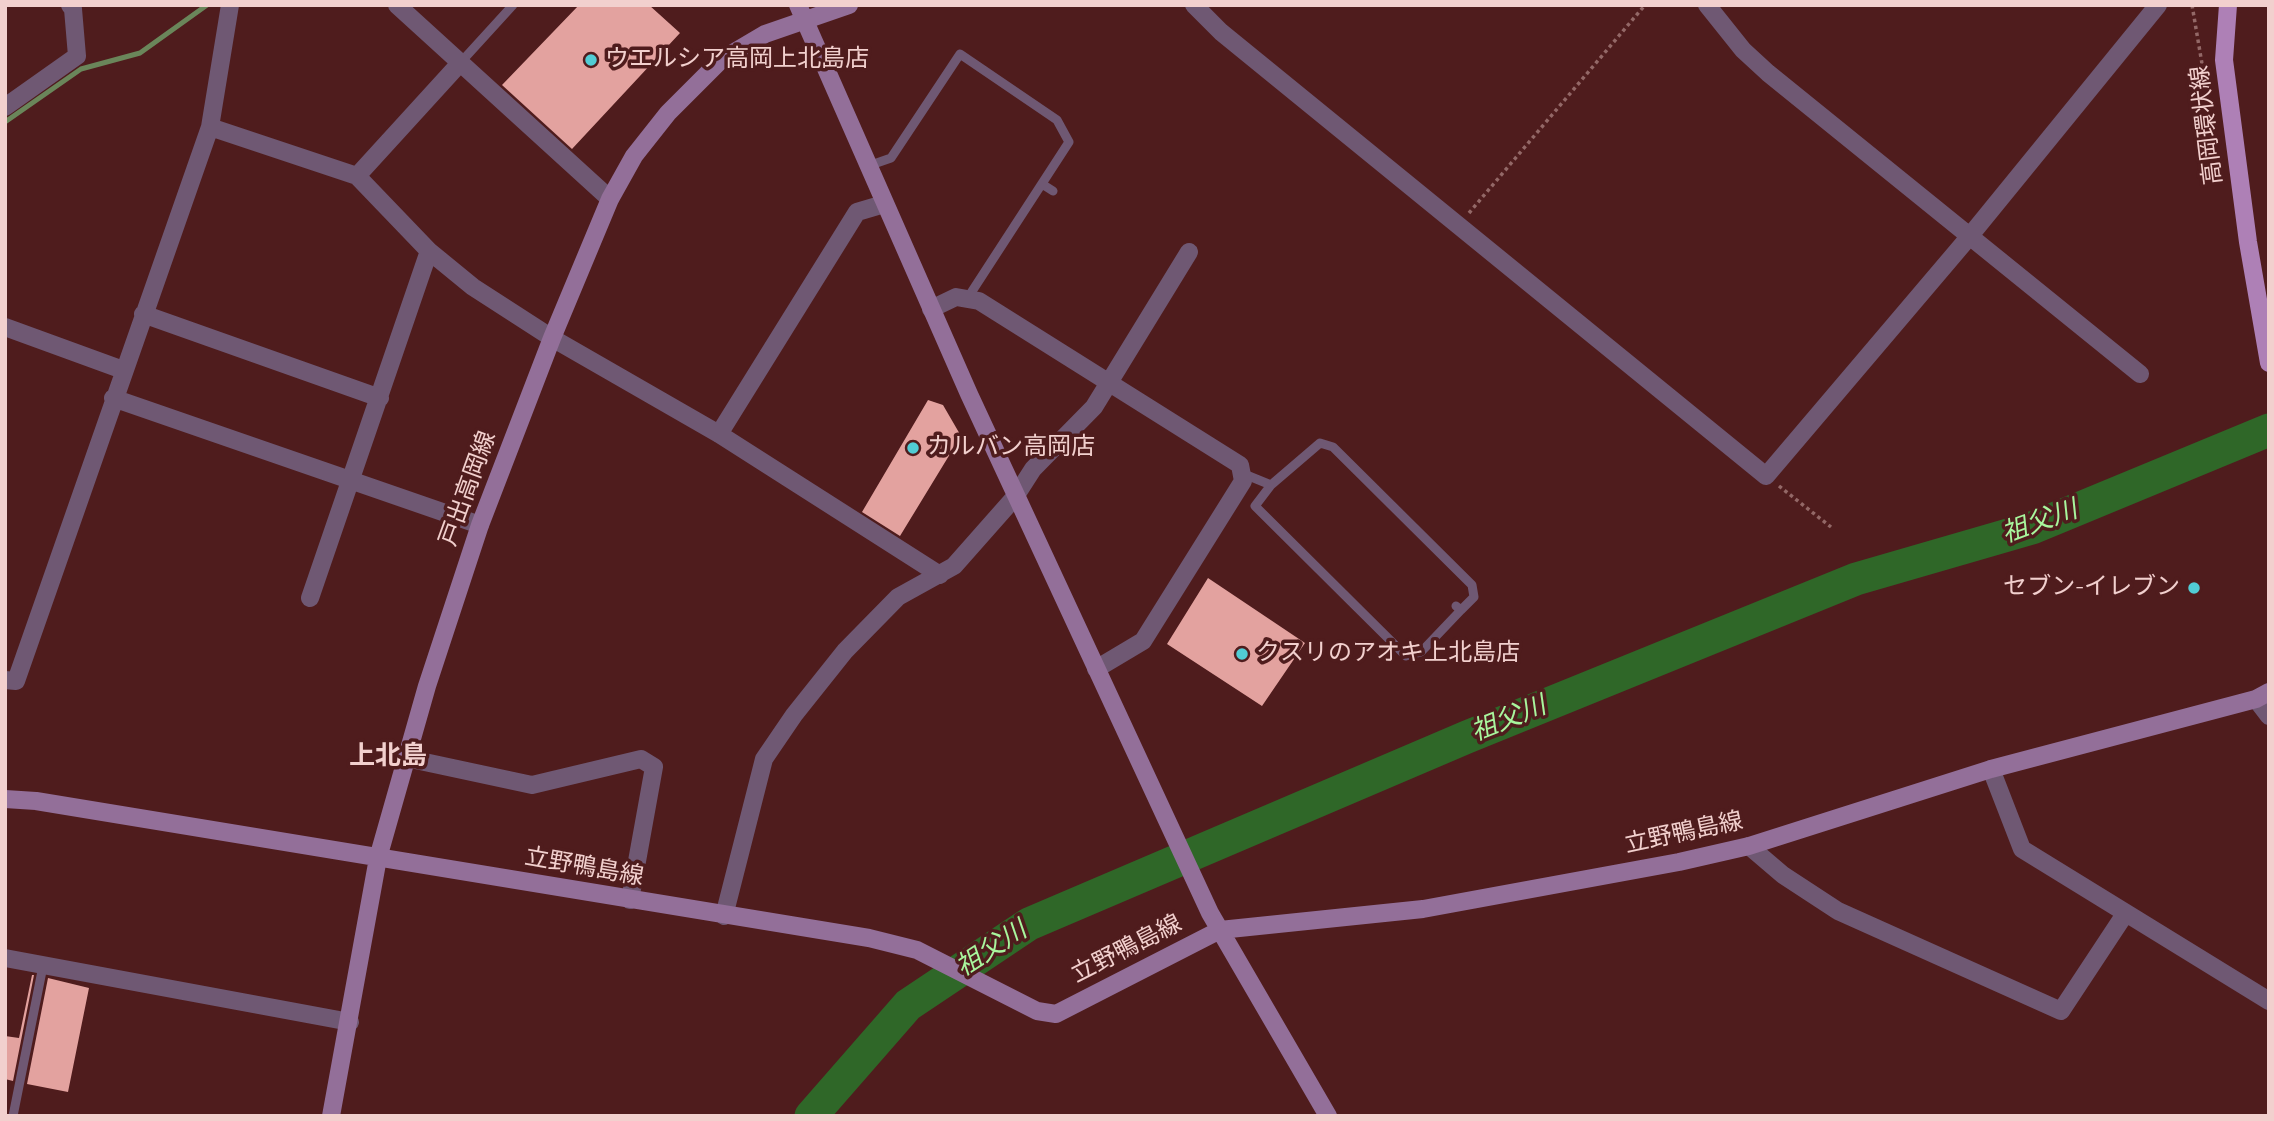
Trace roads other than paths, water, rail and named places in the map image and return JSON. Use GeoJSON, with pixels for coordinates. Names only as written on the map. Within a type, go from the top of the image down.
{"type":"FeatureCollection","features":[{"type":"Feature","properties":{"kind":"main road","name":"戸出高岡線"},"geometry":{"type":"LineString","coordinates":[[331,1116],[378,858],[406,758],[480,525],[552,338],[610,200],[634,156],[668,113],[721,60],[801,12],[849,5]]}},
{"type":"Feature","properties":{"kind":"main road","name":"高岡環状線"},"geometry":{"type":"LineString","coordinates":[[2228,5],[2224,60],[2248,242],[2269,363]]}},
{"type":"Feature","properties":{"kind":"main road"},"geometry":{"type":"LineString","coordinates":[[801,12],[884,205],[1015,496],[1210,913],[1328,1116]]}},
{"type":"Feature","properties":{"kind":"main road","name":"立野鴨島線"},"geometry":{"type":"LineString","coordinates":[[5,799],[869,938],[917,950],[1037,1011],[1056,1014],[1220,930],[1423,909],[1749,846],[1991,769],[2262,696]]}},
{"type":"Feature","properties":{"kind":"street"},"geometry":{"type":"LineString","coordinates":[[5,107],[77,56],[73,9],[70,5]]}},
{"type":"Feature","properties":{"kind":"street"},"geometry":{"type":"LineString","coordinates":[[397,5],[610,200]]}},
{"type":"Feature","properties":{"kind":"street"},"geometry":{"type":"LineString","coordinates":[[1194,5],[1221,32],[1766,476],[1969,237],[2158,5]]}},
{"type":"Feature","properties":{"kind":"street"},"geometry":{"type":"LineString","coordinates":[[1707,5],[1744,51],[1768,73],[2140,374]]}},
{"type":"Feature","properties":{"kind":"street"},"geometry":{"type":"LineString","coordinates":[[5,680],[16,681],[123,369],[210,127],[232,8]]}},
{"type":"Feature","properties":{"kind":"street"},"geometry":{"type":"LineString","coordinates":[[357,176],[461,62]]}},
{"type":"Feature","properties":{"kind":"street"},"geometry":{"type":"LineString","coordinates":[[210,127],[357,176],[429,251],[473,287],[552,338],[719,434],[940,575]]}},
{"type":"Feature","properties":{"kind":"street"},"geometry":{"type":"LineString","coordinates":[[719,434],[858,212],[884,205]]}},
{"type":"Feature","properties":{"kind":"street"},"geometry":{"type":"LineString","coordinates":[[310,598],[429,251]]}},
{"type":"Feature","properties":{"kind":"street"},"geometry":{"type":"LineString","coordinates":[[724,916],[764,759],[794,715],[845,651],[898,597],[954,566],[1015,496],[1033,469],[1094,407],[1110,385],[1173,268],[1189,252]]}},
{"type":"Feature","properties":{"kind":"street"},"geometry":{"type":"LineString","coordinates":[[931,309],[956,297],[979,302],[1240,465],[1244,474],[1243,481],[1143,641],[1096,669]]}},
{"type":"Feature","properties":{"kind":"street"},"geometry":{"type":"LineString","coordinates":[[143,314],[380,398]]}},
{"type":"Feature","properties":{"kind":"street"},"geometry":{"type":"LineString","coordinates":[[5,327],[123,369]]}},
{"type":"Feature","properties":{"kind":"street"},"geometry":{"type":"LineString","coordinates":[[113,398],[480,525]]}},
{"type":"Feature","properties":{"kind":"street"},"geometry":{"type":"LineString","coordinates":[[2262,696],[2269,716]]}},
{"type":"Feature","properties":{"kind":"street"},"geometry":{"type":"LineString","coordinates":[[406,758],[532,785],[641,760],[654,767],[630,900]]}},
{"type":"Feature","properties":{"kind":"street"},"geometry":{"type":"LineString","coordinates":[[1991,769],[2022,849],[2269,1001]]}},
{"type":"Feature","properties":{"kind":"street"},"geometry":{"type":"LineString","coordinates":[[1749,846],[1783,875],[1838,911],[2061,1011],[2125,914]]}},
{"type":"Feature","properties":{"kind":"street"},"geometry":{"type":"LineString","coordinates":[[5,958],[350,1022]]}},
{"type":"Feature","properties":{"kind":"lane"},"geometry":{"type":"LineString","coordinates":[[461,62],[513,5]]}},
{"type":"Feature","properties":{"kind":"lane"},"geometry":{"type":"LineString","coordinates":[[867,166],[891,158],[960,54],[1057,120],[1069,142],[967,299]]}},
{"type":"Feature","properties":{"kind":"lane"},"geometry":{"type":"LineString","coordinates":[[1042,184],[1053,191]]}},
{"type":"Feature","properties":{"kind":"lane"},"geometry":{"type":"LineString","coordinates":[[1320,443],[1333,447],[1472,585],[1474,597],[1459,608],[1421,652],[1406,656],[1255,506],[1271,485],[1320,443]]}},
{"type":"Feature","properties":{"kind":"lane"},"geometry":{"type":"LineString","coordinates":[[1244,474],[1271,485]]}},
{"type":"Feature","properties":{"kind":"lane"},"geometry":{"type":"LineString","coordinates":[[13,1116],[43,966]]}},
{"type":"Feature","properties":{"kind":"waterway"},"geometry":{"type":"LineString","coordinates":[[5,122],[81,69],[140,53],[207,5]]}},
{"type":"Feature","properties":{"kind":"waterway","name":"祖父川"},"geometry":{"type":"LineString","coordinates":[[811,1116],[908,1005],[1029,924],[1467,737],[1856,579],[2032,528],[2269,430]]}},
{"type":"Feature","properties":{"kind":"place","name":"ウエルシア高岡上北島店"},"geometry":{"type":"Point","coordinates":[591,60]}},
{"type":"Feature","properties":{"kind":"place","name":"カルバン高岡店"},"geometry":{"type":"Point","coordinates":[913,448]}},
{"type":"Feature","properties":{"kind":"place","name":"セブン-イレブン"},"geometry":{"type":"Point","coordinates":[2194,588]}},
{"type":"Feature","properties":{"kind":"place","name":"クスリのアオキ上北島店"},"geometry":{"type":"Point","coordinates":[1242,654]}},
{"type":"Feature","properties":{"kind":"district","name":"上北島"},"geometry":{"type":"Point","coordinates":[388,757]}}]}
